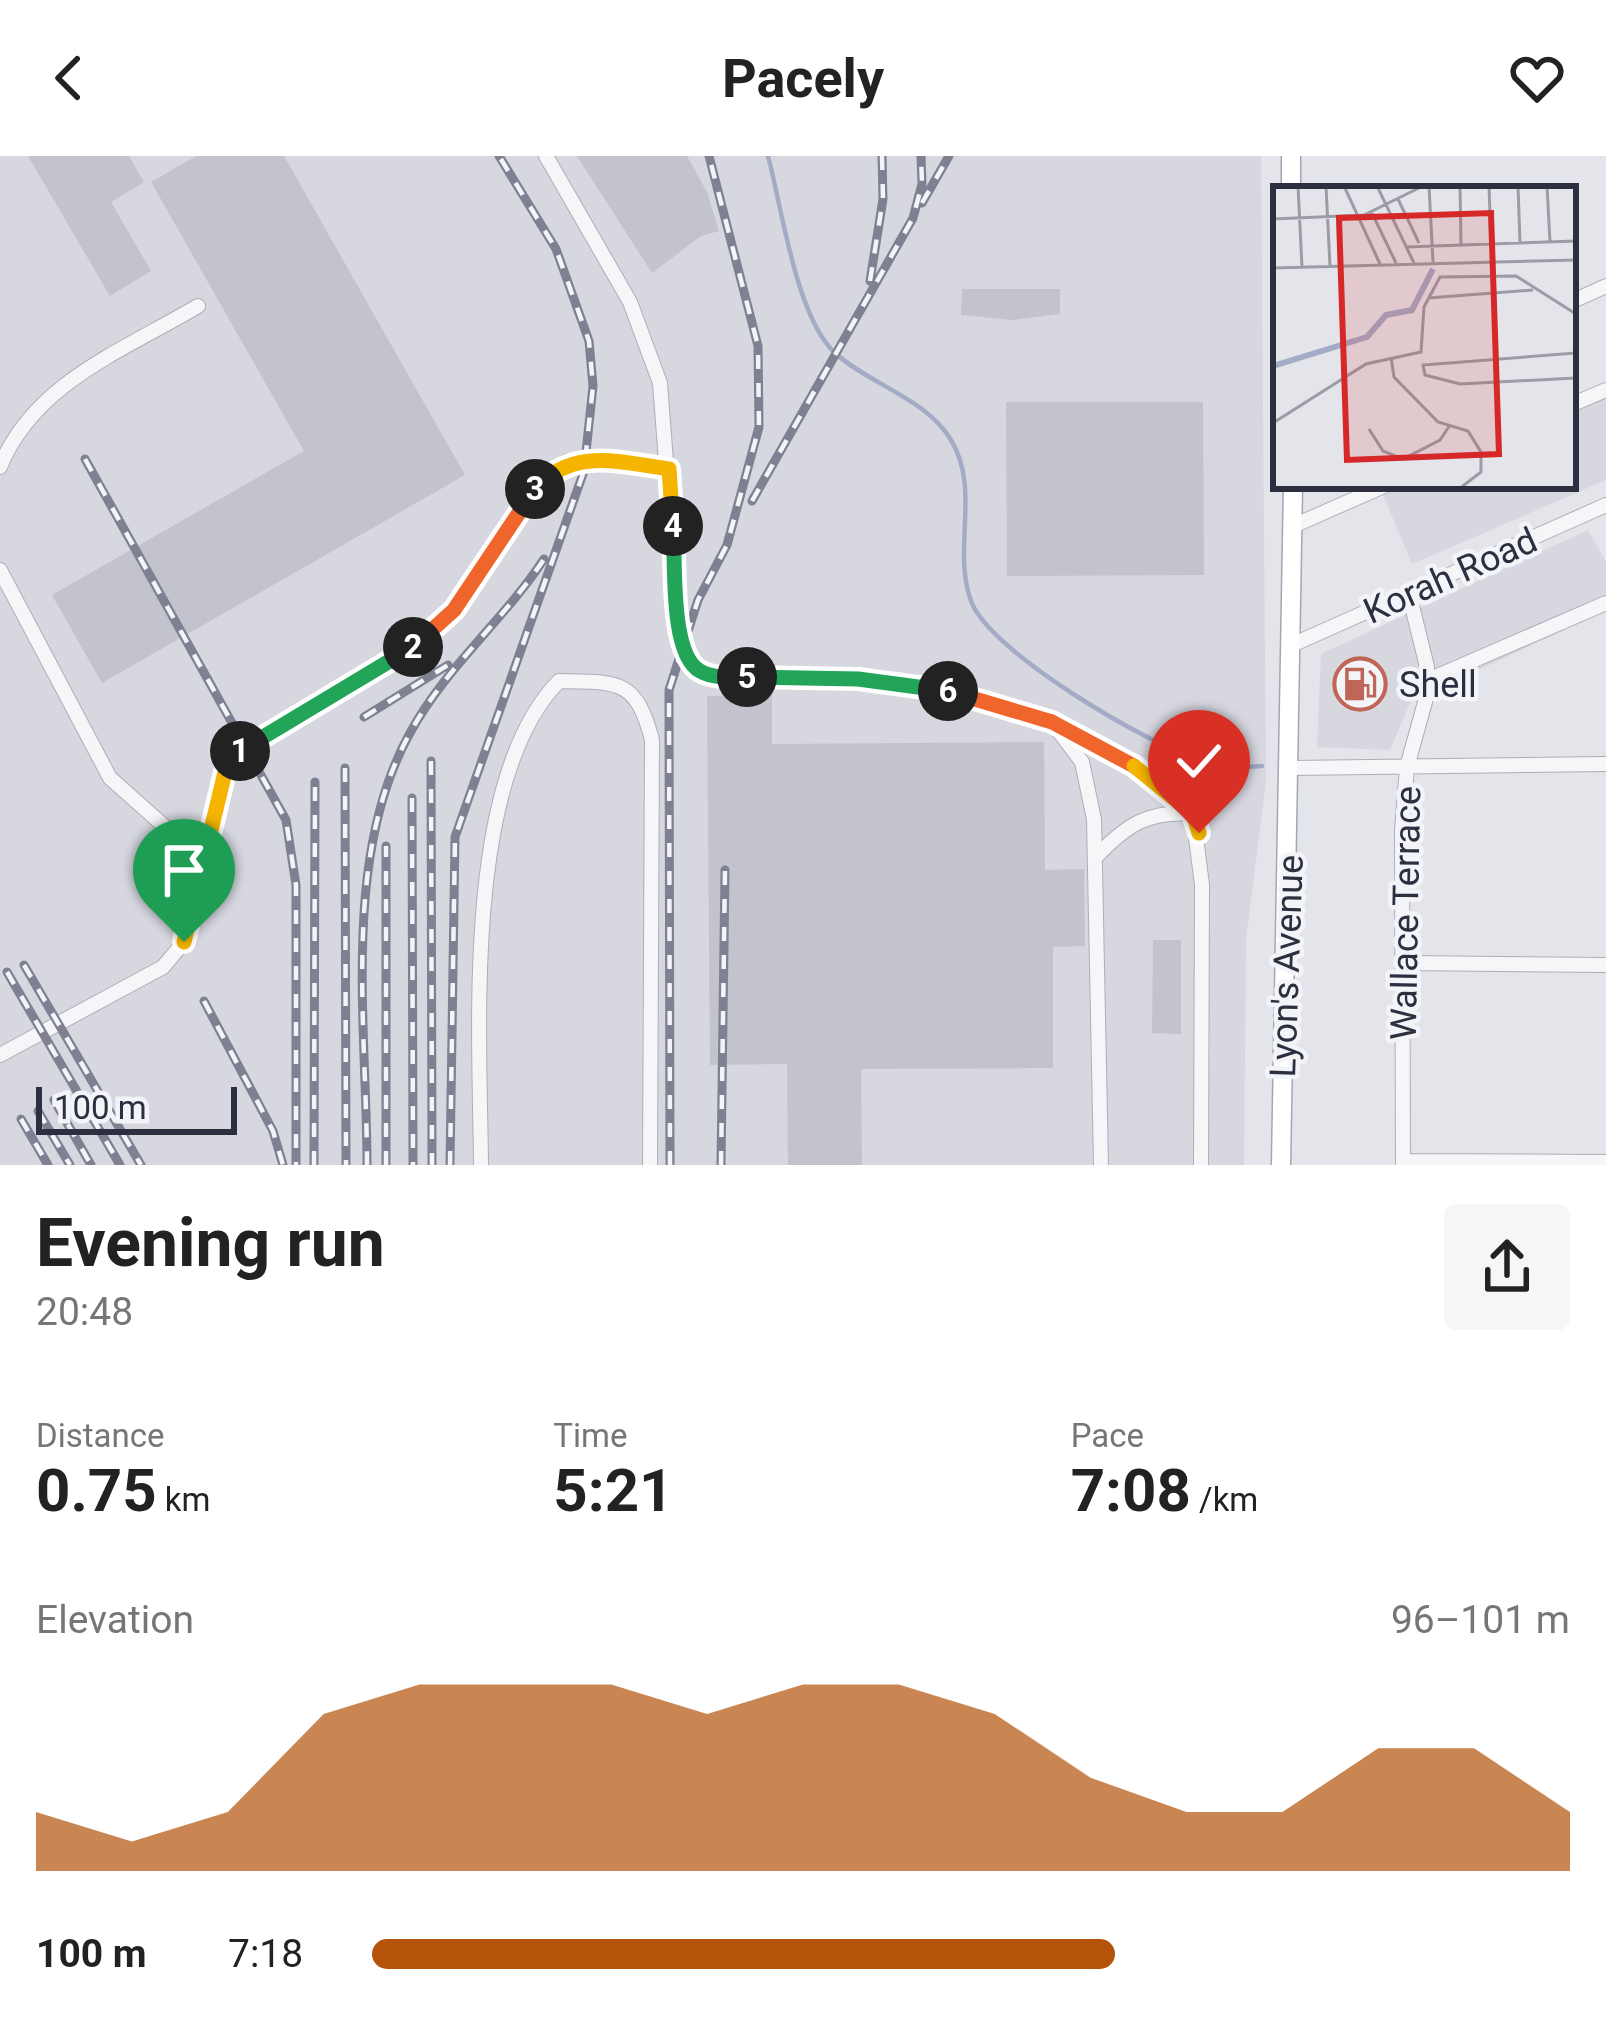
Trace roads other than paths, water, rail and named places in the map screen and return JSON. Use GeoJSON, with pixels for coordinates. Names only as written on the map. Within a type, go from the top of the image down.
{"type":"FeatureCollection","features":[{"type":"Feature","properties":{"kind":"main road"},"geometry":{"type":"LineString","coordinates":[[1291,767],[1293,489]]}},
{"type":"Feature","properties":{"kind":"main road","name":"Lyon's Avenue"},"geometry":{"type":"LineString","coordinates":[[1281,1165],[1291,767]]}},
{"type":"Feature","properties":{"kind":"street"},"geometry":{"type":"LineString","coordinates":[[545,156],[630,302],[660,383],[680,646],[695,669],[715,676],[922,685],[998,702],[1052,722],[1137,768],[1193,814],[1202,886],[1202,1165]]}},
{"type":"Feature","properties":{"kind":"street"},"geometry":{"type":"LineString","coordinates":[[1576,300],[1606,286]]}},
{"type":"Feature","properties":{"kind":"street"},"geometry":{"type":"LineString","coordinates":[[0,467],[14,433],[48,394],[198,306]]}},
{"type":"Feature","properties":{"kind":"street"},"geometry":{"type":"LineString","coordinates":[[1576,403],[1606,390]]}},
{"type":"Feature","properties":{"kind":"street"},"geometry":{"type":"LineString","coordinates":[[0,1055],[163,967],[184,942],[226,768],[238,754],[403,656],[454,610],[538,484],[566,462],[587,459],[669,469]]}},
{"type":"Feature","properties":{"kind":"street"},"geometry":{"type":"LineString","coordinates":[[1293,526],[1377,489]]}},
{"type":"Feature","properties":{"kind":"street","name":"Korah Road"},"geometry":{"type":"LineString","coordinates":[[1294,644],[1606,505]]}},
{"type":"Feature","properties":{"kind":"street"},"geometry":{"type":"LineString","coordinates":[[0,569],[110,778],[164,826],[207,846]]}},
{"type":"Feature","properties":{"kind":"street","name":"Wallace Terrace"},"geometry":{"type":"LineString","coordinates":[[1403,596],[1413,610],[1426,681],[1407,767],[1403,1163]]}},
{"type":"Feature","properties":{"kind":"street"},"geometry":{"type":"LineString","coordinates":[[1426,681],[1606,603]]}},
{"type":"Feature","properties":{"kind":"street"},"geometry":{"type":"LineString","coordinates":[[482,1165],[479,924],[494,828],[520,749],[546,694],[559,681],[609,682],[629,690],[642,703],[652,740],[650,1165]]}},
{"type":"Feature","properties":{"kind":"street"},"geometry":{"type":"LineString","coordinates":[[1052,722],[1082,762],[1096,857],[1101,1165]]}},
{"type":"Feature","properties":{"kind":"street"},"geometry":{"type":"LineString","coordinates":[[1291,767],[1606,764]]}},
{"type":"Feature","properties":{"kind":"street"},"geometry":{"type":"LineString","coordinates":[[1096,857],[1142,818],[1164,811],[1193,814]]}},
{"type":"Feature","properties":{"kind":"street"},"geometry":{"type":"LineString","coordinates":[[1402,963],[1606,965]]}},
{"type":"Feature","properties":{"kind":"street"},"geometry":{"type":"LineString","coordinates":[[1403,1163],[1606,1162]]}},
{"type":"Feature","properties":{"kind":"waterway"},"geometry":{"type":"LineString","coordinates":[[768,156],[800,289],[821,336],[849,364],[928,413],[960,459],[966,499],[966,581],[984,622],[1040,671],[1150,738],[1214,765],[1262,766]]}},
{"type":"Feature","properties":{"kind":"railway"},"geometry":{"type":"LineString","coordinates":[[450,1165],[455,837],[584,471],[593,386],[589,341],[556,249],[499,156]]}},
{"type":"Feature","properties":{"kind":"railway"},"geometry":{"type":"LineString","coordinates":[[670,1165],[669,690],[698,600],[727,545],[759,427],[758,346],[709,156]]}},
{"type":"Feature","properties":{"kind":"railway"},"geometry":{"type":"LineString","coordinates":[[870,281],[883,199],[882,156]]}},
{"type":"Feature","properties":{"kind":"railway"},"geometry":{"type":"LineString","coordinates":[[752,501],[913,218],[922,184],[921,156]]}},
{"type":"Feature","properties":{"kind":"railway"},"geometry":{"type":"LineString","coordinates":[[922,203],[949,156]]}},
{"type":"Feature","properties":{"kind":"railway"},"geometry":{"type":"LineString","coordinates":[[85,459],[286,820],[296,885],[296,1165]]}},
{"type":"Feature","properties":{"kind":"railway"},"geometry":{"type":"LineString","coordinates":[[367,1165],[362,1000],[366,888],[388,782],[424,709],[544,559]]}},
{"type":"Feature","properties":{"kind":"railway"},"geometry":{"type":"LineString","coordinates":[[364,717],[448,665]]}},
{"type":"Feature","properties":{"kind":"railway"},"geometry":{"type":"LineString","coordinates":[[431,761],[432,1165]]}},
{"type":"Feature","properties":{"kind":"railway"},"geometry":{"type":"LineString","coordinates":[[345,768],[346,1165]]}},
{"type":"Feature","properties":{"kind":"railway"},"geometry":{"type":"LineString","coordinates":[[314,1165],[315,782]]}},
{"type":"Feature","properties":{"kind":"railway"},"geometry":{"type":"LineString","coordinates":[[412,798],[413,1165]]}},
{"type":"Feature","properties":{"kind":"railway"},"geometry":{"type":"LineString","coordinates":[[386,846],[386,1165]]}},
{"type":"Feature","properties":{"kind":"railway"},"geometry":{"type":"LineString","coordinates":[[721,1165],[725,870]]}},
{"type":"Feature","properties":{"kind":"railway"},"geometry":{"type":"LineString","coordinates":[[24,965],[141,1165]]}},
{"type":"Feature","properties":{"kind":"railway"},"geometry":{"type":"LineString","coordinates":[[7,972],[120,1165]]}},
{"type":"Feature","properties":{"kind":"railway"},"geometry":{"type":"LineString","coordinates":[[204,1001],[273,1131],[283,1165]]}},
{"type":"Feature","properties":{"kind":"railway"},"geometry":{"type":"LineString","coordinates":[[54,1100],[91,1165]]}},
{"type":"Feature","properties":{"kind":"railway"},"geometry":{"type":"LineString","coordinates":[[38,1111],[70,1165]]}},
{"type":"Feature","properties":{"kind":"railway"},"geometry":{"type":"LineString","coordinates":[[21,1119],[48,1165]]}},
{"type":"Feature","properties":{"kind":"place","name":"Shell"},"geometry":{"type":"Point","coordinates":[1360,684]}}]}
